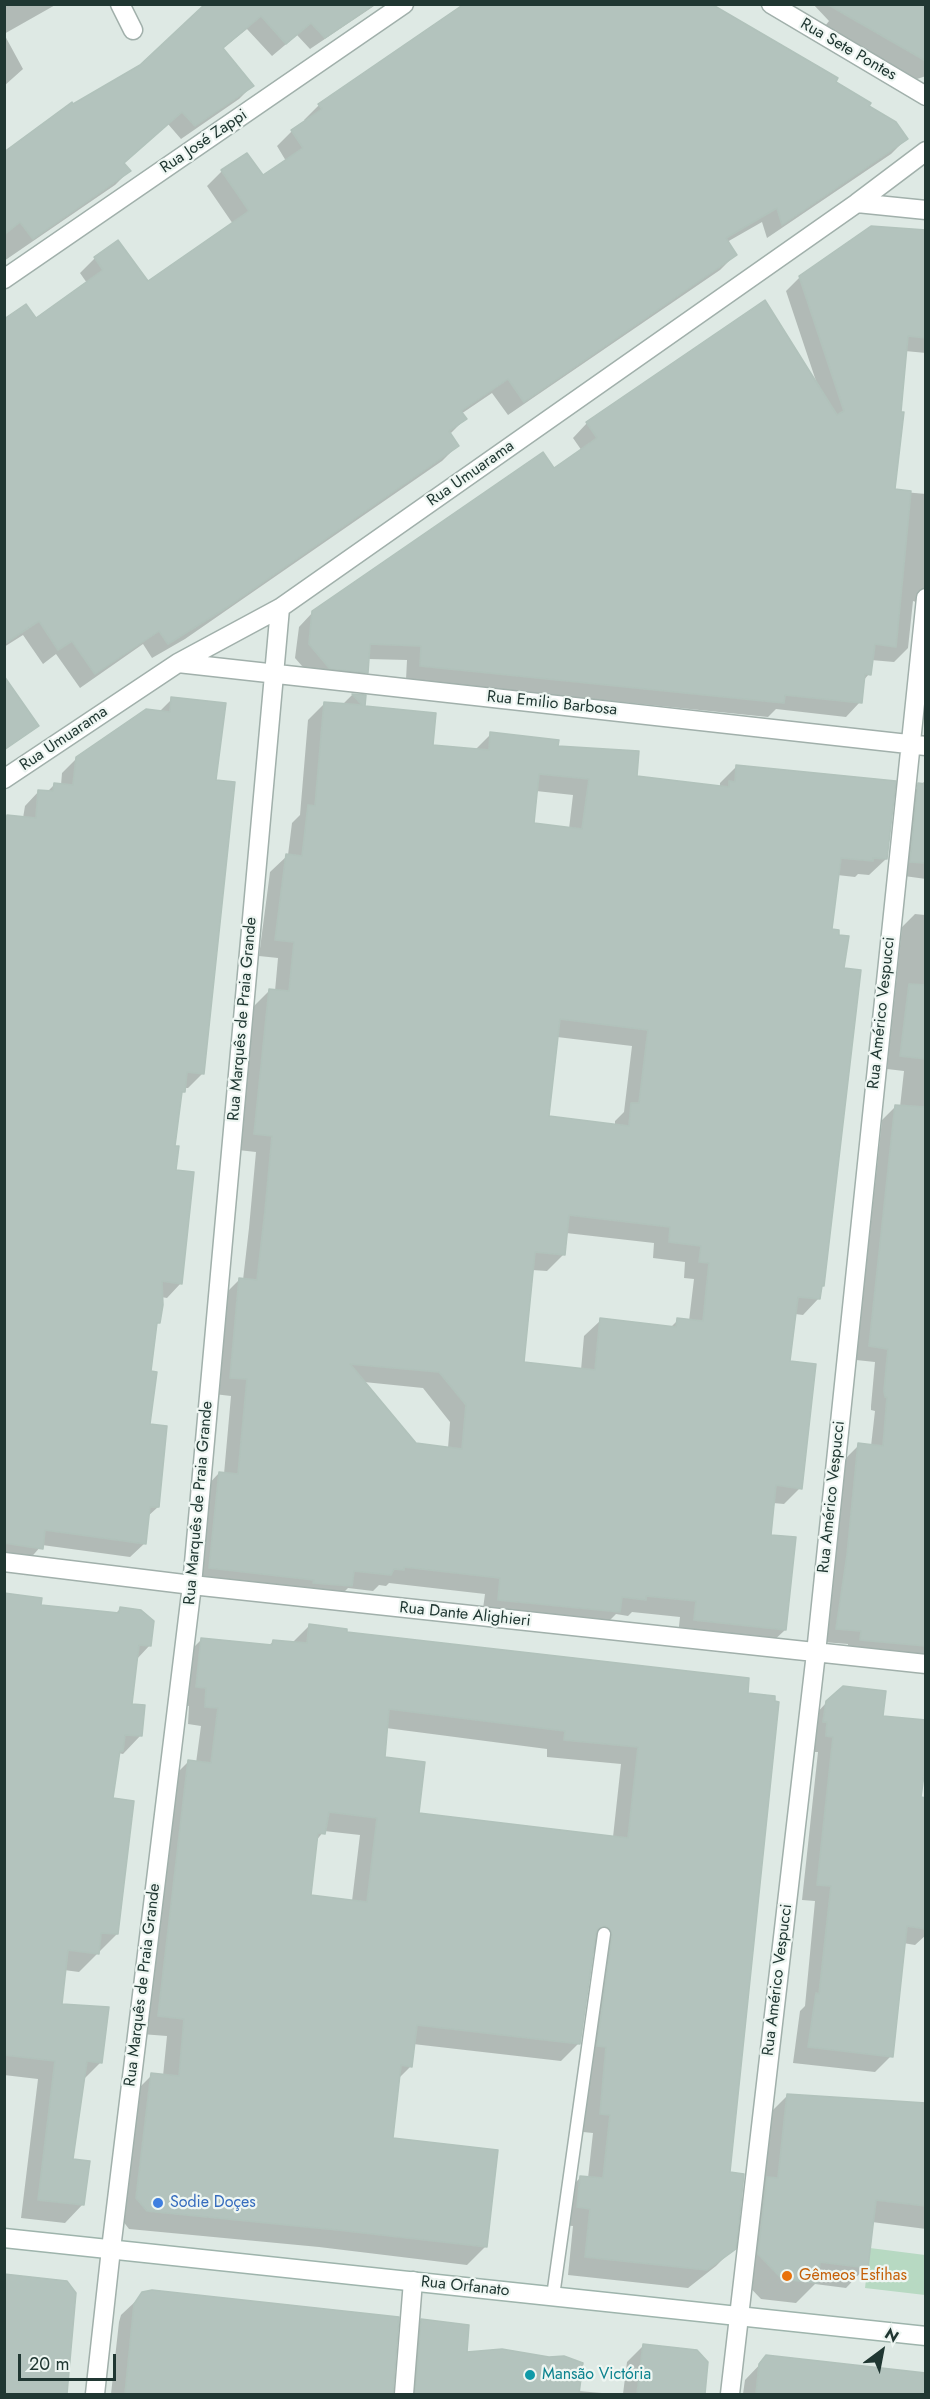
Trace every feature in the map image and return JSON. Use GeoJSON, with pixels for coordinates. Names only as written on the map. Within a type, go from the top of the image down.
{"type":"FeatureCollection","features":[{"type":"Feature","properties":{"kind":"street"},"geometry":{"type":"LineString","coordinates":[[120,4],[133,30]]}},
{"type":"Feature","properties":{"kind":"street","name":"Rua José Zappi"},"geometry":{"type":"LineString","coordinates":[[4,279],[404,4]]}},
{"type":"Feature","properties":{"kind":"street","name":"Rua Sete Pontes"},"geometry":{"type":"LineString","coordinates":[[771,4],[926,96]]}},
{"type":"Feature","properties":{"kind":"street","name":"Rua Umuarama"},"geometry":{"type":"LineString","coordinates":[[4,779],[178,663],[280,608],[857,203],[926,151]]}},
{"type":"Feature","properties":{"kind":"street"},"geometry":{"type":"LineString","coordinates":[[857,203],[926,210]]}},
{"type":"Feature","properties":{"kind":"street","name":"Rua Américo Vespucci"},"geometry":{"type":"LineString","coordinates":[[730,2394],[816,1653],[917,745],[926,598]]}},
{"type":"Feature","properties":{"kind":"street","name":"Rua Marquês de Praia Grande"},"geometry":{"type":"LineString","coordinates":[[95,2394],[192,1585],[280,608]]}},
{"type":"Feature","properties":{"kind":"street","name":"Rua Emilio Barbosa"},"geometry":{"type":"LineString","coordinates":[[178,663],[917,745]]}},
{"type":"Feature","properties":{"kind":"street","name":"Rua Dante Alighieri"},"geometry":{"type":"LineString","coordinates":[[4,1562],[192,1585],[926,1664]]}},
{"type":"Feature","properties":{"kind":"street","name":"Rua Orfanato"},"geometry":{"type":"LineString","coordinates":[[4,2238],[926,2336]]}},
{"type":"Feature","properties":{"kind":"street"},"geometry":{"type":"LineString","coordinates":[[404,2394],[413,2282]]}},
{"type":"Feature","properties":{"kind":"lane"},"geometry":{"type":"LineString","coordinates":[[552,2296],[604,1934]]}},
{"type":"Feature","properties":{"kind":"green space"},"geometry":{"type":"Polygon","coordinates":[[[870,2248],[925,2255],[925,2295],[865,2288],[870,2248]]]}},
{"type":"Feature","properties":{"kind":"building"},"geometry":{"type":"Polygon","coordinates":[[[205,4],[375,4],[325,38],[311,23],[286,44],[261,16],[223,48],[254,86],[195,126],[182,112],[124,163],[131,171],[33,239],[20,222],[4,235],[4,152],[72,102],[73,104],[140,65],[205,4]]]}},
{"type":"Feature","properties":{"kind":"building"},"geometry":{"type":"Polygon","coordinates":[[[464,4],[713,5],[838,78],[836,82],[871,103],[869,106],[896,122],[908,139],[782,225],[777,208],[726,238],[737,255],[524,402],[508,379],[461,411],[467,419],[449,431],[459,446],[229,606],[168,644],[159,631],[95,674],[72,641],[58,650],[39,621],[4,644],[4,319],[26,304],[36,318],[103,270],[94,257],[118,240],[148,281],[249,211],[221,170],[247,153],[263,175],[303,148],[291,130],[322,109],[318,104],[464,4]]]}},
{"type":"Feature","properties":{"kind":"building"},"geometry":{"type":"Polygon","coordinates":[[[827,4],[926,4],[926,61],[827,4]]]}},
{"type":"Feature","properties":{"kind":"building"},"geometry":{"type":"Polygon","coordinates":[[[871,226],[926,230],[926,338],[908,336],[901,412],[904,412],[895,489],[911,491],[896,647],[875,644],[871,675],[865,674],[862,703],[785,695],[784,703],[420,666],[421,646],[370,644],[368,673],[330,669],[309,644],[312,611],[543,452],[554,468],[597,438],[586,422],[765,300],[837,415],[844,411],[799,276],[871,226]]]}},
{"type":"Feature","properties":{"kind":"building"},"geometry":{"type":"Polygon","coordinates":[[[4,676],[39,726],[4,750],[4,676]]]}},
{"type":"Feature","properties":{"kind":"building"},"geometry":{"type":"Polygon","coordinates":[[[352,694],[366,695],[365,706],[436,713],[433,745],[489,750],[490,732],[559,740],[558,746],[639,751],[637,776],[729,787],[729,781],[735,782],[736,765],[896,781],[887,859],[873,858],[873,861],[841,858],[832,929],[839,930],[839,935],[849,936],[844,968],[861,970],[824,1286],[822,1286],[820,1299],[798,1297],[790,1361],[816,1364],[802,1489],[776,1485],[771,1535],[796,1537],[786,1630],[694,1620],[696,1601],[646,1596],[646,1600],[622,1597],[620,1612],[498,1600],[500,1578],[404,1567],[404,1570],[394,1569],[391,1575],[354,1571],[352,1586],[313,1583],[314,1580],[209,1568],[219,1472],[238,1474],[247,1379],[230,1378],[239,1278],[257,1280],[265,1211],[272,1136],[254,1134],[269,989],[289,991],[294,942],[275,940],[286,854],[302,856],[308,805],[315,806],[324,702],[362,705],[352,694]],[[539,774],[534,823],[582,829],[589,779],[539,774]],[[560,1019],[549,1116],[629,1126],[631,1103],[639,1103],[648,1030],[560,1019]],[[569,1215],[565,1255],[535,1252],[524,1362],[595,1370],[600,1318],[676,1327],[677,1318],[703,1321],[709,1263],[699,1262],[701,1246],[669,1242],[670,1227],[569,1215]],[[350,1364],[416,1443],[462,1449],[466,1405],[439,1372],[350,1364]]]}},
{"type":"Feature","properties":{"kind":"building"},"geometry":{"type":"Polygon","coordinates":[[[171,697],[226,703],[216,780],[235,782],[204,1074],[187,1072],[175,1146],[179,1146],[176,1170],[194,1172],[182,1284],[162,1281],[163,1305],[160,1323],[157,1323],[151,1371],[157,1372],[150,1424],[167,1426],[159,1507],[150,1507],[146,1544],[45,1530],[43,1549],[4,1543],[4,828],[7,815],[36,818],[38,790],[53,791],[54,783],[73,785],[76,757],[146,709],[170,712],[171,697]]]}},
{"type":"Feature","properties":{"kind":"building"},"geometry":{"type":"Polygon","coordinates":[[[918,783],[926,784],[926,863],[910,862],[918,783]]]}},
{"type":"Feature","properties":{"kind":"building"},"geometry":{"type":"Polygon","coordinates":[[[909,984],[926,985],[926,1059],[900,1056],[909,984]]]}},
{"type":"Feature","properties":{"kind":"building"},"geometry":{"type":"Polygon","coordinates":[[[895,1105],[926,1107],[926,1646],[860,1640],[861,1631],[836,1629],[847,1555],[858,1443],[883,1446],[887,1397],[884,1391],[888,1349],[869,1346],[895,1105]]]}},
{"type":"Feature","properties":{"kind":"building"},"geometry":{"type":"Polygon","coordinates":[[[4,1593],[42,1598],[41,1605],[119,1613],[120,1607],[141,1610],[154,1621],[151,1646],[139,1645],[132,1704],[145,1705],[142,1736],[125,1735],[123,1751],[120,1751],[113,1798],[134,1801],[118,1934],[101,1933],[99,1954],[68,1950],[62,2004],[109,2007],[102,2063],[87,2061],[73,2159],[90,2161],[84,2205],[38,2200],[55,2061],[4,2055],[4,1593]]]}},
{"type":"Feature","properties":{"kind":"building"},"geometry":{"type":"Polygon","coordinates":[[[309,1624],[347,1629],[347,1632],[749,1678],[748,1693],[775,1696],[775,1701],[779,1702],[730,2172],[744,2174],[736,2249],[707,2270],[585,2257],[590,2209],[577,2207],[580,2176],[603,2178],[610,2115],[600,2114],[606,2047],[597,2046],[612,1935],[609,1928],[605,1926],[598,1929],[596,1933],[580,2044],[417,2025],[412,2067],[401,2065],[393,2138],[498,2150],[487,2247],[147,2211],[136,2198],[151,2073],[179,2076],[184,2019],[158,2016],[188,1760],[211,1763],[218,1708],[205,1707],[206,1688],[196,1687],[201,1638],[272,1645],[273,1640],[307,1643],[309,1624]],[[389,1709],[385,1757],[425,1762],[419,1813],[628,1838],[638,1747],[564,1740],[565,1731],[389,1709]],[[329,1812],[325,1834],[318,1833],[311,1895],[367,1902],[377,1818],[329,1812]]]}},
{"type":"Feature","properties":{"kind":"building"},"geometry":{"type":"Polygon","coordinates":[[[843,1686],[886,1691],[883,1716],[926,1720],[926,1761],[921,1797],[926,1798],[926,1929],[907,1926],[893,2057],[808,2047],[816,1993],[819,1994],[831,1886],[817,1885],[833,1737],[826,1736],[827,1722],[823,1722],[826,1701],[843,1686]]]}},
{"type":"Feature","properties":{"kind":"building"},"geometry":{"type":"Polygon","coordinates":[[[787,2094],[926,2103],[926,2206],[876,2200],[868,2268],[820,2262],[818,2283],[782,2279],[758,2254],[767,2177],[778,2178],[787,2094]]]}},
{"type":"Feature","properties":{"kind":"building"},"geometry":{"type":"Polygon","coordinates":[[[4,2274],[67,2281],[76,2293],[67,2394],[4,2394],[4,2274]]]}},
{"type":"Feature","properties":{"kind":"building"},"geometry":{"type":"Polygon","coordinates":[[[152,2290],[399,2317],[393,2394],[125,2394],[134,2304],[142,2292],[152,2290]]]}},
{"type":"Feature","properties":{"kind":"building"},"geometry":{"type":"Polygon","coordinates":[[[421,2319],[469,2325],[467,2352],[502,2349],[549,2357],[564,2356],[583,2363],[579,2394],[415,2394],[421,2319]]]}},
{"type":"Feature","properties":{"kind":"building"},"geometry":{"type":"Polygon","coordinates":[[[643,2344],[697,2350],[708,2362],[705,2394],[637,2394],[643,2344]]]}},
{"type":"Feature","properties":{"kind":"building"},"geometry":{"type":"Polygon","coordinates":[[[766,2355],[926,2373],[926,2394],[756,2394],[759,2364],[766,2355]]]}},
{"type":"Feature","properties":{"kind":"place","name":"Sodie Doçes"},"geometry":{"type":"Point","coordinates":[158,2203]}},
{"type":"Feature","properties":{"kind":"place","name":"Gêmeos Esfihas"},"geometry":{"type":"Point","coordinates":[787,2276]}},
{"type":"Feature","properties":{"kind":"place","name":"Mansão Victória"},"geometry":{"type":"Point","coordinates":[530,2375]}}]}
